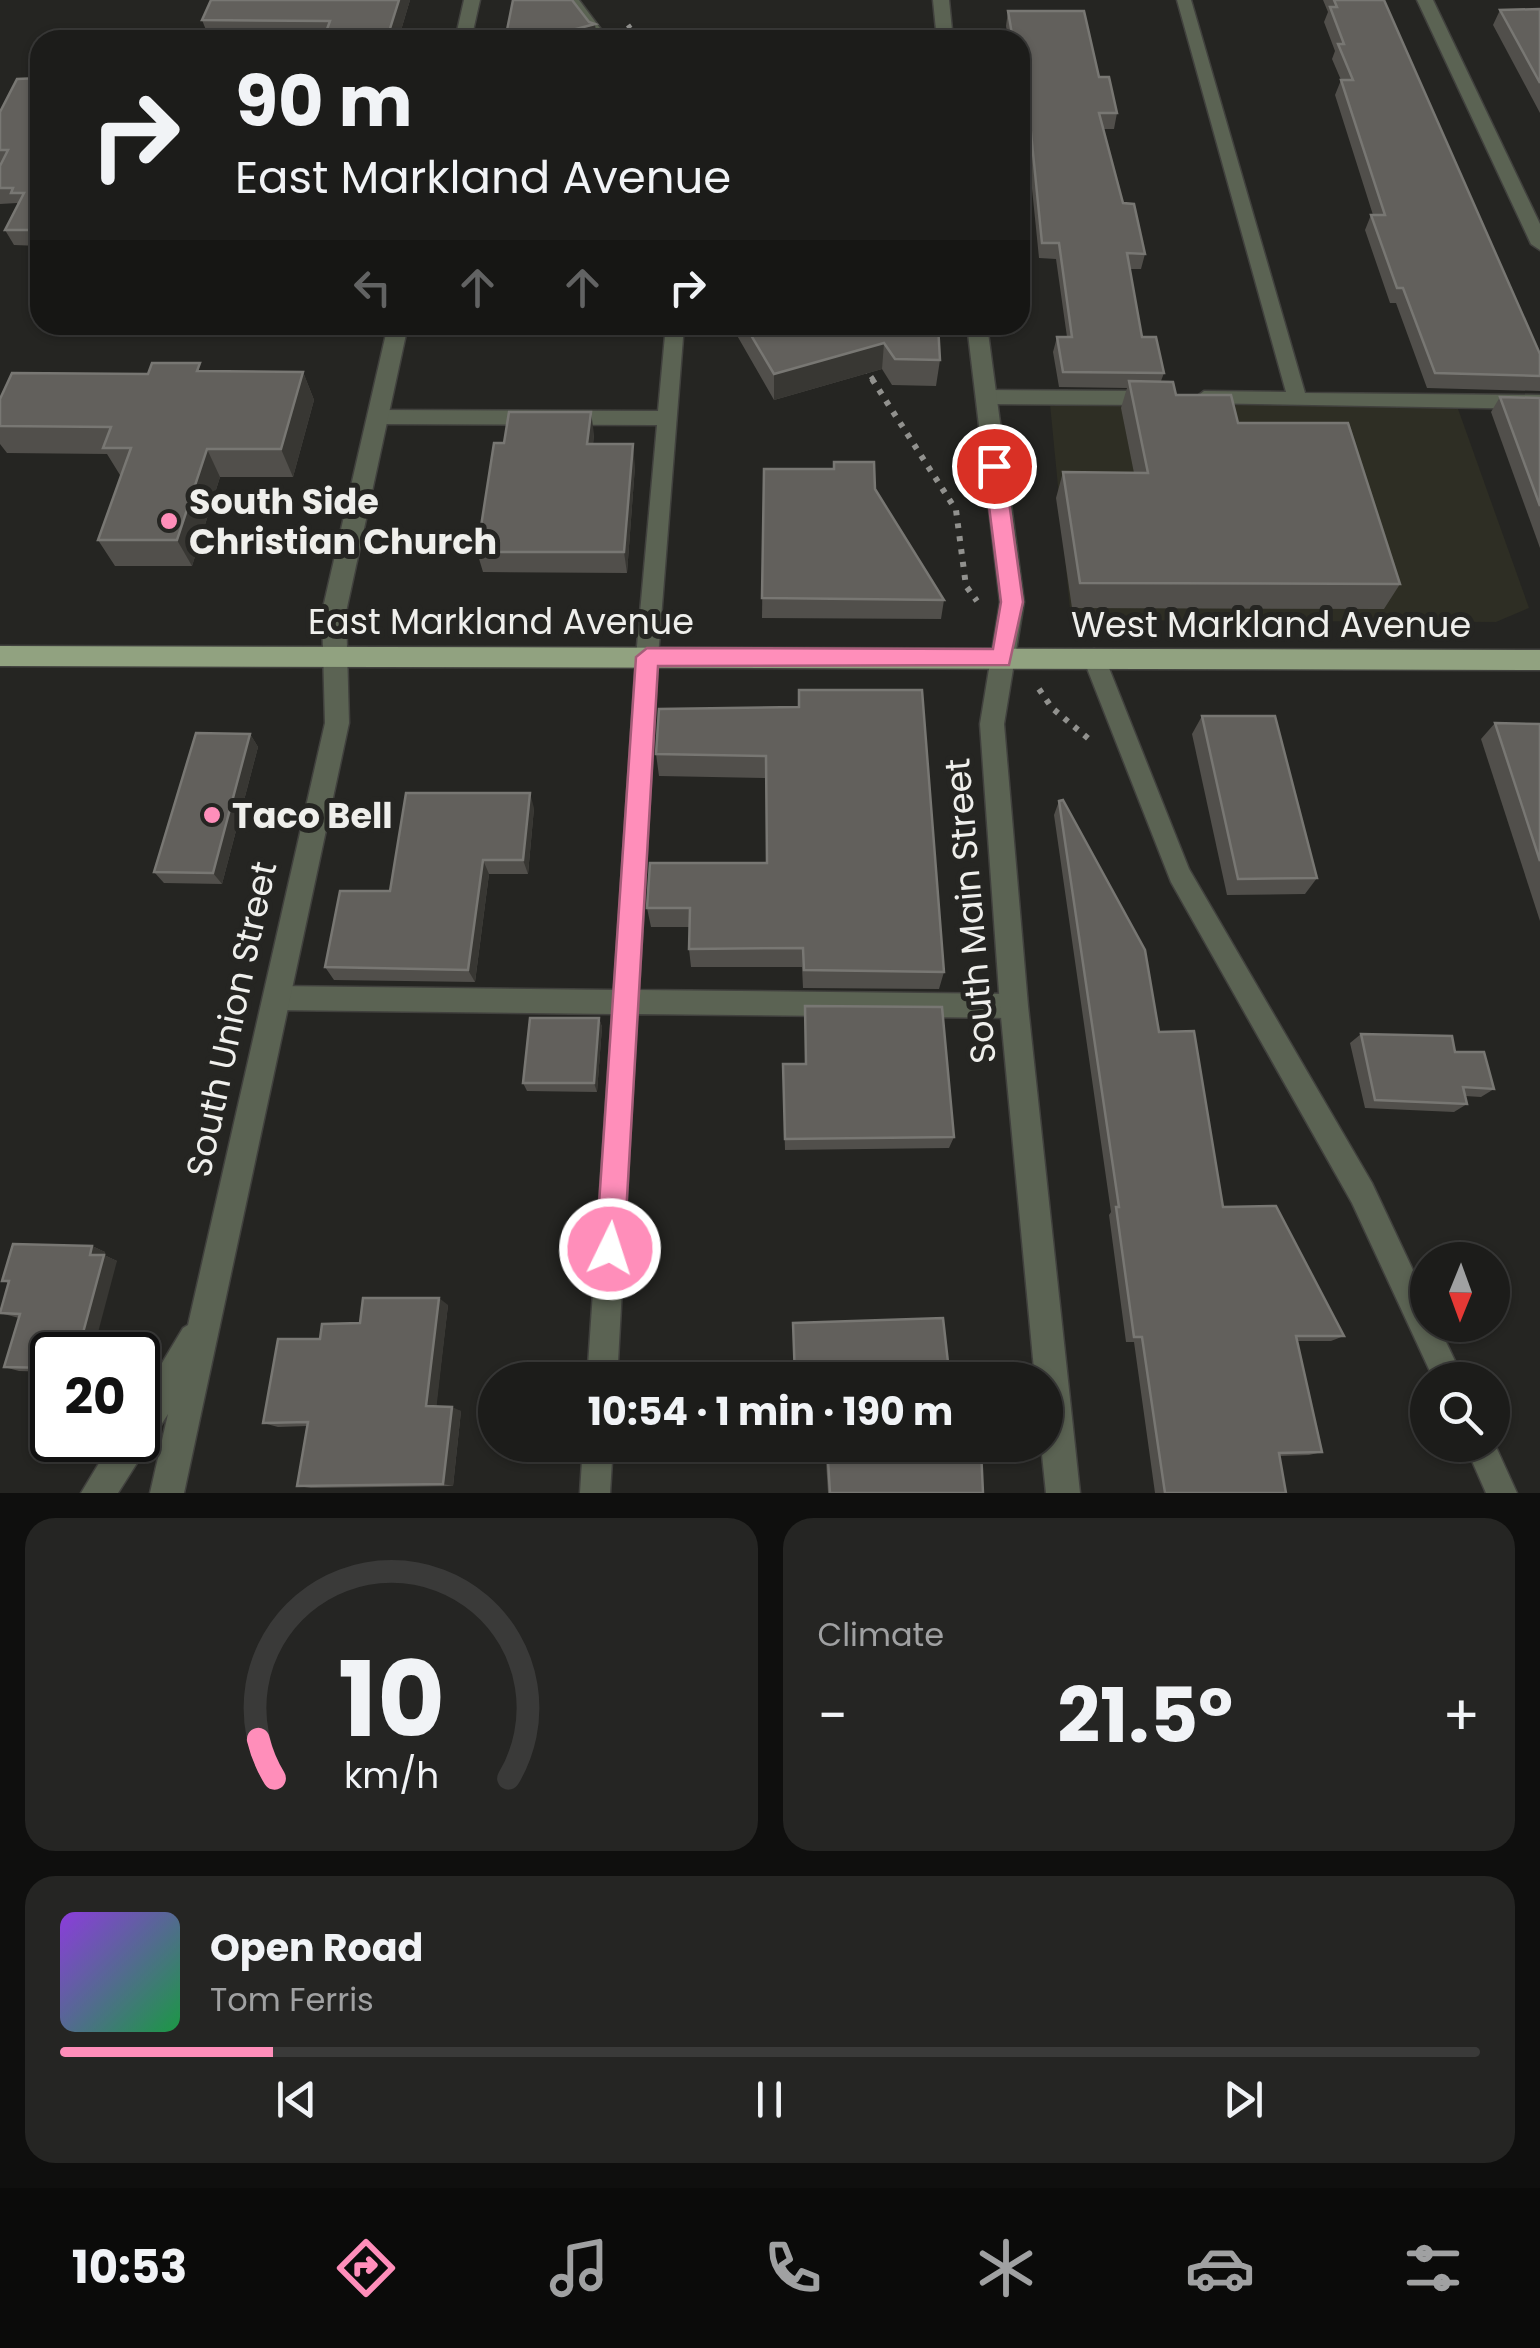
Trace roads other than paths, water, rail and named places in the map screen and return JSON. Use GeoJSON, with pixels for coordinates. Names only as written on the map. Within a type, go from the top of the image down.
{"type":"FeatureCollection","features":[{"type":"Feature","properties":{"kind":"main road","name":"East Markland Avenue"},"geometry":{"type":"LineString","coordinates":[[0,656],[1002,658]]}},
{"type":"Feature","properties":{"kind":"main road","name":"West Markland Avenue"},"geometry":{"type":"LineString","coordinates":[[1002,658],[1540,660]]}},
{"type":"Feature","properties":{"kind":"street"},"geometry":{"type":"LineString","coordinates":[[465,30],[472,0]]}},
{"type":"Feature","properties":{"kind":"street"},"geometry":{"type":"LineString","coordinates":[[941,0],[944,30]]}},
{"type":"Feature","properties":{"kind":"street"},"geometry":{"type":"LineString","coordinates":[[1424,0],[1540,244]]}},
{"type":"Feature","properties":{"kind":"street","name":"South Union Street"},"geometry":{"type":"LineString","coordinates":[[168,1493],[337,722],[334,612],[396,335]]}},
{"type":"Feature","properties":{"kind":"street","name":"South Main Street"},"geometry":{"type":"LineString","coordinates":[[978,335],[1012,602],[992,724],[1014,1006],[1064,1493]]}},
{"type":"Feature","properties":{"kind":"street"},"geometry":{"type":"LineString","coordinates":[[160,1396],[207,1318]]}},
{"type":"Feature","properties":{"kind":"street"},"geometry":{"type":"LineString","coordinates":[[98,1493],[119,1462]]}},
{"type":"Feature","properties":{"kind":"lane"},"geometry":{"type":"LineString","coordinates":[[572,0],[594,30]]}},
{"type":"Feature","properties":{"kind":"lane"},"geometry":{"type":"LineString","coordinates":[[1184,0],[1296,398]]}},
{"type":"Feature","properties":{"kind":"lane"},"geometry":{"type":"LineString","coordinates":[[603,1362],[647,657],[674,335]]}},
{"type":"Feature","properties":{"kind":"lane"},"geometry":{"type":"LineString","coordinates":[[985,397],[1540,402]]}},
{"type":"Feature","properties":{"kind":"lane"},"geometry":{"type":"LineString","coordinates":[[377,418],[667,418]]}},
{"type":"Feature","properties":{"kind":"lane"},"geometry":{"type":"LineString","coordinates":[[1094,658],[1179,874],[1362,1193],[1442,1362]]}},
{"type":"Feature","properties":{"kind":"lane"},"geometry":{"type":"LineString","coordinates":[[276,998],[1014,1006]]}},
{"type":"Feature","properties":{"kind":"lane"},"geometry":{"type":"LineString","coordinates":[[595,1493],[597,1462]]}},
{"type":"Feature","properties":{"kind":"lane"},"geometry":{"type":"LineString","coordinates":[[1488,1462],[1502,1493]]}},
{"type":"Feature","properties":{"kind":"place","name":"South Side Christian Church"},"geometry":{"type":"Point","coordinates":[169,521]}},
{"type":"Feature","properties":{"kind":"place","name":"Taco Bell"},"geometry":{"type":"Point","coordinates":[212,815]}}]}
